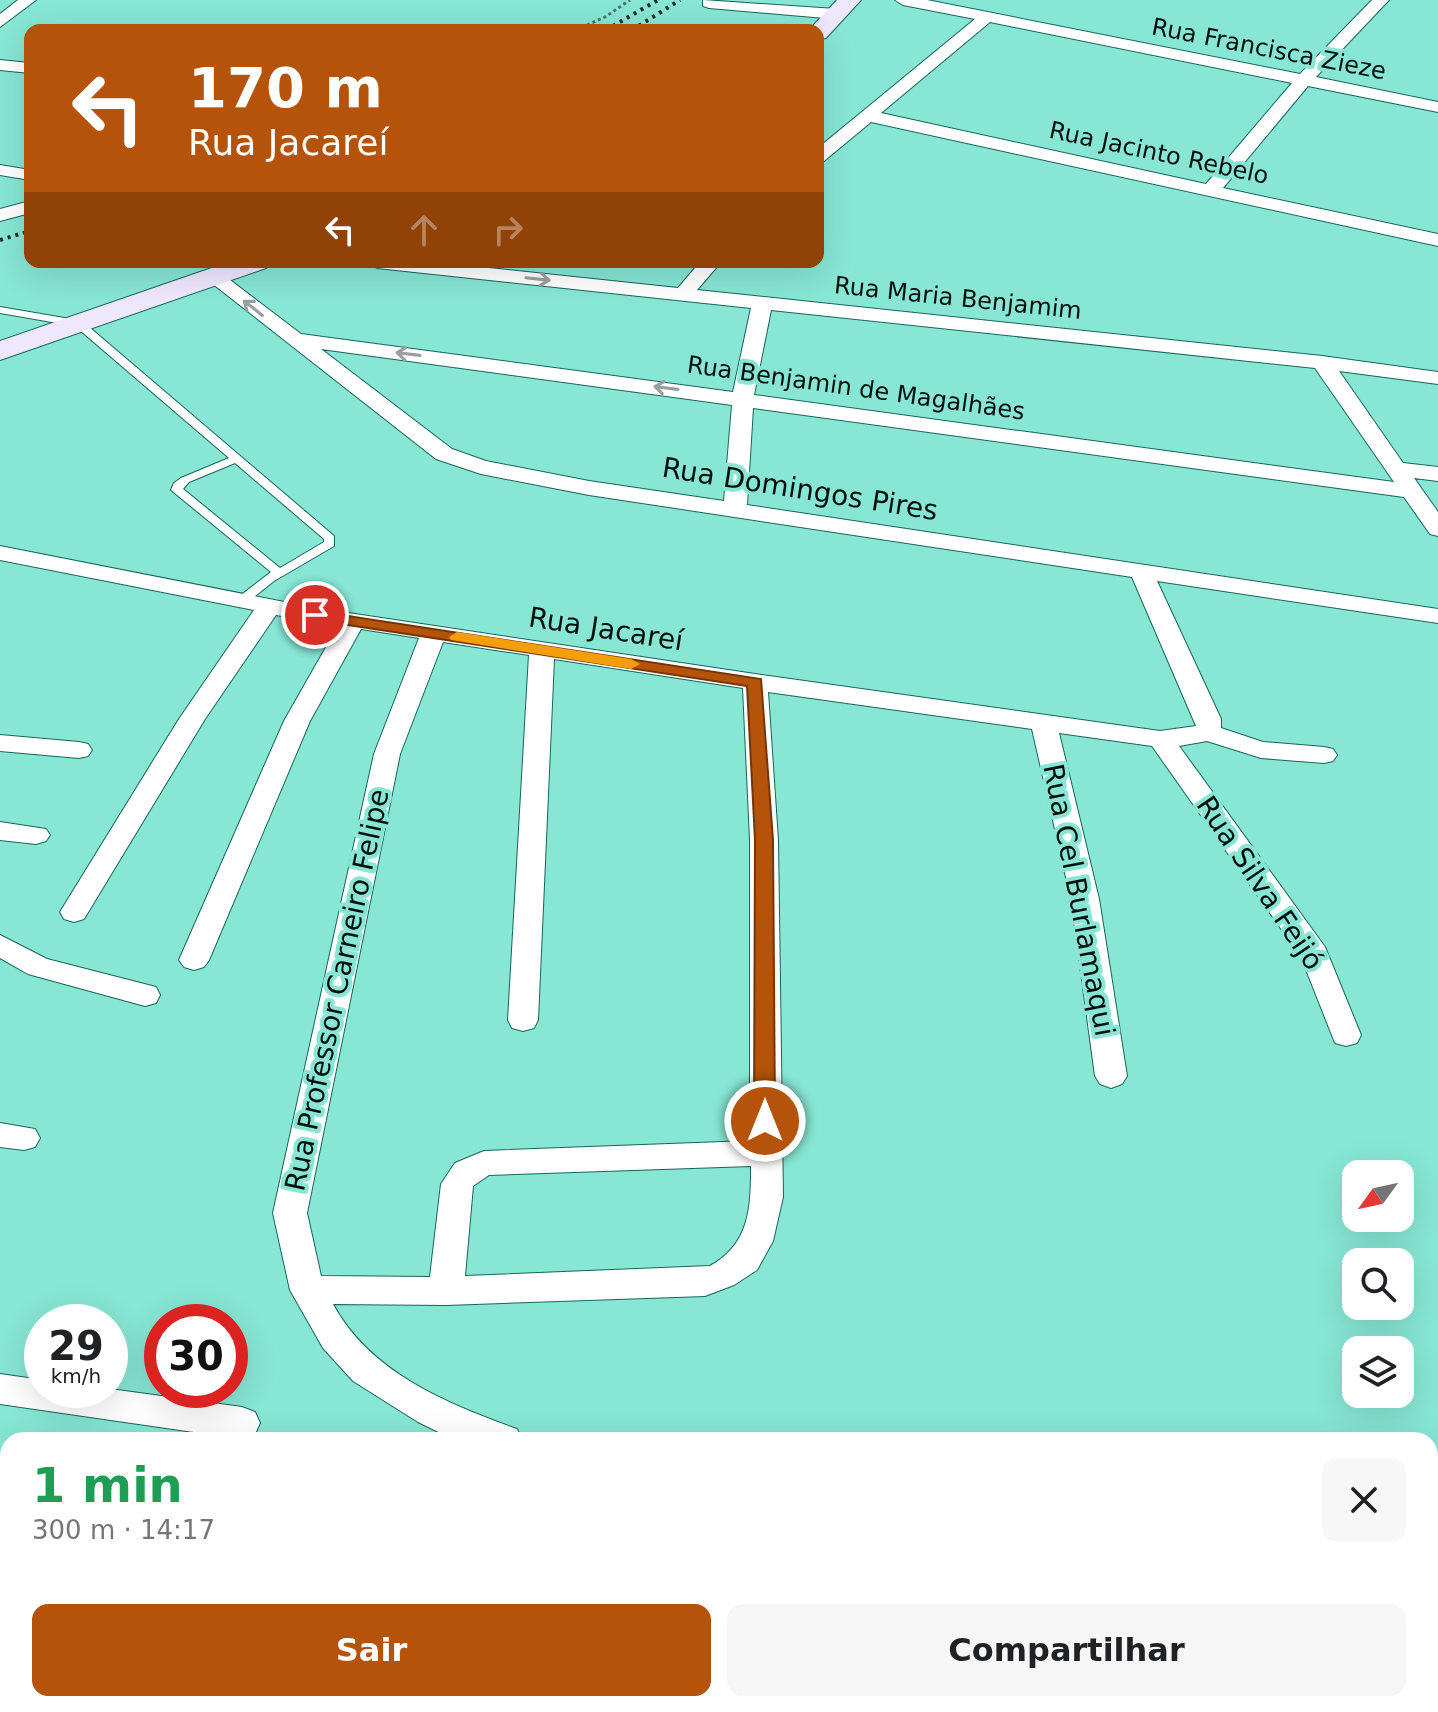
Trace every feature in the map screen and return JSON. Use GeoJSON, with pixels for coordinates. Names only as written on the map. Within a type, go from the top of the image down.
{"type":"FeatureCollection","features":[{"type":"Feature","properties":{"kind":"main road"},"geometry":{"type":"LineString","coordinates":[[824,27],[843,7]]}},
{"type":"Feature","properties":{"kind":"main road"},"geometry":{"type":"LineString","coordinates":[[0,351],[239,268]]}},
{"type":"Feature","properties":{"kind":"street"},"geometry":{"type":"LineString","coordinates":[[0,22],[28,0]]}},
{"type":"Feature","properties":{"kind":"street","name":"Rua Francisca Zieze"},"geometry":{"type":"LineString","coordinates":[[903,0],[1438,107]]}},
{"type":"Feature","properties":{"kind":"street"},"geometry":{"type":"LineString","coordinates":[[1212,189],[1303,81],[1381,0]]}},
{"type":"Feature","properties":{"kind":"street"},"geometry":{"type":"LineString","coordinates":[[709,3],[843,7]]}},
{"type":"Feature","properties":{"kind":"street"},"geometry":{"type":"LineString","coordinates":[[824,152],[987,17]]}},
{"type":"Feature","properties":{"kind":"street"},"geometry":{"type":"LineString","coordinates":[[0,65],[24,67]]}},
{"type":"Feature","properties":{"kind":"street","name":"Rua Jacinto Rebelo"},"geometry":{"type":"LineString","coordinates":[[870,116],[1438,240]]}},
{"type":"Feature","properties":{"kind":"street"},"geometry":{"type":"LineString","coordinates":[[0,170],[24,174]]}},
{"type":"Feature","properties":{"kind":"street"},"geometry":{"type":"LineString","coordinates":[[0,215],[24,209]]}},
{"type":"Feature","properties":{"kind":"street","name":"Rua Maria Benjamim"},"geometry":{"type":"LineString","coordinates":[[434,268],[1322,362],[1438,378]]}},
{"type":"Feature","properties":{"kind":"street"},"geometry":{"type":"LineString","coordinates":[[683,294],[706,268]]}},
{"type":"Feature","properties":{"kind":"street","name":"Rua Domingos Pires"},"geometry":{"type":"LineString","coordinates":[[214,277],[444,454],[496,470],[735,510],[1438,616]]}},
{"type":"Feature","properties":{"kind":"street"},"geometry":{"type":"LineString","coordinates":[[735,510],[743,398],[762,303]]}},
{"type":"Feature","properties":{"kind":"street","name":"Rua Benjamin de Magalhães"},"geometry":{"type":"LineString","coordinates":[[292,339],[1412,491]]}},
{"type":"Feature","properties":{"kind":"street"},"geometry":{"type":"LineString","coordinates":[[1322,362],[1438,529]]}},
{"type":"Feature","properties":{"kind":"street"},"geometry":{"type":"LineString","coordinates":[[1396,469],[1438,474]]}},
{"type":"Feature","properties":{"kind":"street","name":"Rua Jacareí"},"geometry":{"type":"LineString","coordinates":[[0,553],[269,607],[755,682],[1160,739],[1194,737],[1205,732]]}},
{"type":"Feature","properties":{"kind":"street"},"geometry":{"type":"LineString","coordinates":[[1141,571],[1208,719],[1209,727],[1205,732],[1261,750],[1324,755]]}},
{"type":"Feature","properties":{"kind":"street"},"geometry":{"type":"LineString","coordinates":[[74,912],[236,650],[269,607]]}},
{"type":"Feature","properties":{"kind":"street"},"geometry":{"type":"LineString","coordinates":[[194,960],[297,721],[354,620]]}},
{"type":"Feature","properties":{"kind":"street","name":"Rua Professor Carneiro Felipe"},"geometry":{"type":"LineString","coordinates":[[434,633],[387,754],[290,1213],[295,1252],[307,1290],[334,1338],[367,1371],[429,1411],[477,1432]]}},
{"type":"Feature","properties":{"kind":"street"},"geometry":{"type":"LineString","coordinates":[[523,1020],[542,650]]}},
{"type":"Feature","properties":{"kind":"street"},"geometry":{"type":"LineString","coordinates":[[307,1290],[446,1291],[705,1282],[729,1274],[745,1262],[756,1245],[767,1197],[764,840],[755,682]]}},
{"type":"Feature","properties":{"kind":"street","name":"Rua Cel Burlamaqui"},"geometry":{"type":"LineString","coordinates":[[1044,724],[1085,899],[1111,1076]]}},
{"type":"Feature","properties":{"kind":"street","name":"Rua Silva Feijó"},"geometry":{"type":"LineString","coordinates":[[1160,739],[1315,954],[1346,1035]]}},
{"type":"Feature","properties":{"kind":"street"},"geometry":{"type":"LineString","coordinates":[[0,743],[79,750]]}},
{"type":"Feature","properties":{"kind":"street"},"geometry":{"type":"LineString","coordinates":[[0,831],[36,835]]}},
{"type":"Feature","properties":{"kind":"street"},"geometry":{"type":"LineString","coordinates":[[0,945],[38,967],[145,995]]}},
{"type":"Feature","properties":{"kind":"street"},"geometry":{"type":"LineString","coordinates":[[446,1291],[457,1184],[463,1173],[475,1166],[490,1162],[765,1153]]}},
{"type":"Feature","properties":{"kind":"street"},"geometry":{"type":"LineString","coordinates":[[0,1389],[242,1423]]}},
{"type":"Feature","properties":{"kind":"lane"},"geometry":{"type":"LineString","coordinates":[[0,310],[78,323],[330,538],[330,544],[322,551],[278,572],[240,602]]}},
{"type":"Feature","properties":{"kind":"lane"},"geometry":{"type":"LineString","coordinates":[[238,458],[185,480],[177,490],[278,572]]}},
{"type":"Feature","properties":{"kind":"path"},"geometry":{"type":"LineString","coordinates":[[589,24],[630,0]]}},
{"type":"Feature","properties":{"kind":"railway"},"geometry":{"type":"LineString","coordinates":[[616,24],[658,0]]}},
{"type":"Feature","properties":{"kind":"railway"},"geometry":{"type":"LineString","coordinates":[[642,24],[680,0]]}},
{"type":"Feature","properties":{"kind":"railway"},"geometry":{"type":"LineString","coordinates":[[0,240],[24,233]]}},
{"type":"Feature","properties":{"kind":"slow traffic"},"geometry":{"type":"LineString","coordinates":[[457,637],[631,664]]}},
{"type":"Feature","properties":{"kind":"route"},"geometry":{"type":"LineString","coordinates":[[315,615],[755,682],[764,840],[765,1121]]}}]}
